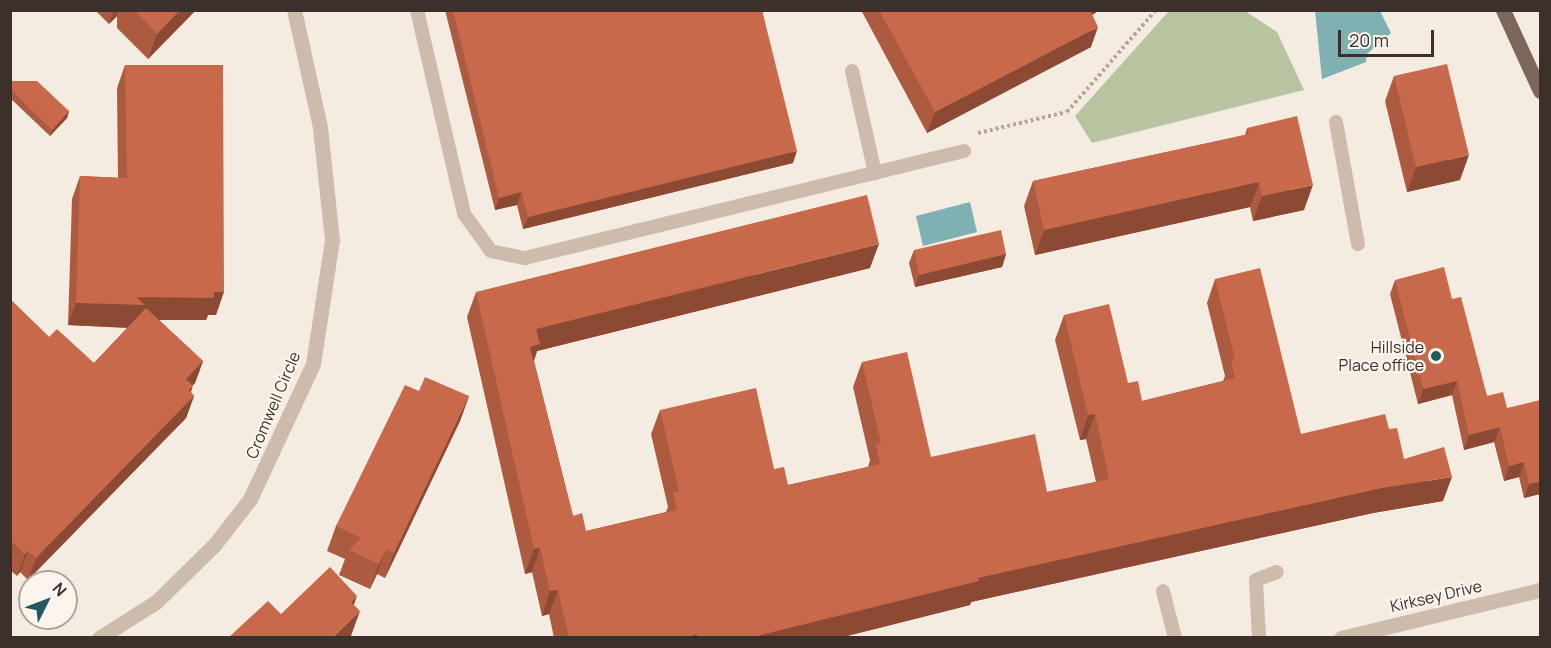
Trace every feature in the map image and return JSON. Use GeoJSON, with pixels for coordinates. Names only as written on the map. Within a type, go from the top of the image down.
{"type":"FeatureCollection","features":[{"type":"Feature","properties":{"kind":"main road"},"geometry":{"type":"LineString","coordinates":[[1503,10],[1540,90]]}},
{"type":"Feature","properties":{"kind":"street","name":"Cromwell Circle"},"geometry":{"type":"LineString","coordinates":[[99,638],[156,602],[215,544],[250,499],[313,364],[332,240],[320,127],[294,10]]}},
{"type":"Feature","properties":{"kind":"street","name":"Kirksey Drive"},"geometry":{"type":"LineString","coordinates":[[1341,638],[1540,590]]}},
{"type":"Feature","properties":{"kind":"lane"},"geometry":{"type":"LineString","coordinates":[[417,10],[464,214],[491,251],[525,258],[964,151]]}},
{"type":"Feature","properties":{"kind":"lane"},"geometry":{"type":"LineString","coordinates":[[852,71],[875,173]]}},
{"type":"Feature","properties":{"kind":"lane"},"geometry":{"type":"LineString","coordinates":[[1336,122],[1358,244]]}},
{"type":"Feature","properties":{"kind":"lane"},"geometry":{"type":"LineString","coordinates":[[1259,638],[1256,580],[1277,572]]}},
{"type":"Feature","properties":{"kind":"lane"},"geometry":{"type":"LineString","coordinates":[[1163,591],[1175,638]]}},
{"type":"Feature","properties":{"kind":"path"},"geometry":{"type":"LineString","coordinates":[[964,151],[972,134],[1067,112],[1156,10]]}},
{"type":"Feature","properties":{"kind":"green space"},"geometry":{"type":"Polygon","coordinates":[[[1169,11],[1245,11],[1277,32],[1304,90],[1092,143],[1075,116],[1169,11]]]}},
{"type":"Feature","properties":{"kind":"water"},"geometry":{"type":"Polygon","coordinates":[[[1315,11],[1380,11],[1391,33],[1367,54],[1366,62],[1322,79],[1315,11]]]}},
{"type":"Feature","properties":{"kind":"water"},"geometry":{"type":"Polygon","coordinates":[[[970,202],[977,232],[923,246],[916,216],[970,202]]]}},
{"type":"Feature","properties":{"kind":"building"},"geometry":{"type":"Polygon","coordinates":[[[134,10],[180,10],[157,34],[134,10]]]}},
{"type":"Feature","properties":{"kind":"building"},"geometry":{"type":"Polygon","coordinates":[[[453,10],[762,10],[797,151],[528,217],[521,192],[499,198],[453,10]]]}},
{"type":"Feature","properties":{"kind":"building"},"geometry":{"type":"Polygon","coordinates":[[[879,10],[1090,10],[1098,27],[935,112],[879,10]]]}},
{"type":"Feature","properties":{"kind":"building"},"geometry":{"type":"Polygon","coordinates":[[[1447,64],[1469,155],[1416,167],[1394,76],[1447,64]]]}},
{"type":"Feature","properties":{"kind":"building"},"geometry":{"type":"Polygon","coordinates":[[[125,65],[223,65],[224,292],[214,292],[214,298],[136,297],[145,305],[76,303],[80,176],[127,178],[125,65]]]}},
{"type":"Feature","properties":{"kind":"building"},"geometry":{"type":"Polygon","coordinates":[[[10,81],[37,81],[69,111],[52,130],[10,89],[10,81]]]}},
{"type":"Feature","properties":{"kind":"building"},"geometry":{"type":"Polygon","coordinates":[[[1297,116],[1313,185],[1262,196],[1259,182],[1044,230],[1033,181],[1249,134],[1247,128],[1297,116]]]}},
{"type":"Feature","properties":{"kind":"building"},"geometry":{"type":"Polygon","coordinates":[[[867,195],[879,244],[536,329],[540,344],[530,347],[573,516],[582,513],[586,531],[677,510],[673,492],[679,491],[660,410],[756,388],[774,469],[784,467],[788,485],[880,464],[876,445],[881,443],[862,362],[907,352],[931,457],[1035,434],[1047,492],[1109,479],[1095,414],[1088,415],[1064,315],[1109,304],[1128,383],[1138,381],[1142,401],[1235,378],[1231,360],[1235,359],[1215,279],[1260,268],[1301,434],[1385,414],[1389,429],[1397,428],[1404,459],[1444,447],[1452,477],[1382,488],[978,578],[979,581],[749,638],[698,638],[697,634],[686,638],[569,638],[558,590],[550,591],[540,548],[534,549],[476,292],[867,195]]]}},
{"type":"Feature","properties":{"kind":"building"},"geometry":{"type":"Polygon","coordinates":[[[1001,230],[1006,254],[919,275],[914,250],[1001,230]]]}},
{"type":"Feature","properties":{"kind":"building"},"geometry":{"type":"Polygon","coordinates":[[[1444,267],[1452,299],[1461,297],[1487,396],[1503,392],[1507,408],[1540,400],[1540,481],[1529,484],[1524,462],[1509,466],[1500,427],[1469,435],[1457,381],[1423,389],[1395,280],[1444,267]]]}},
{"type":"Feature","properties":{"kind":"building"},"geometry":{"type":"Polygon","coordinates":[[[10,299],[49,337],[57,329],[94,363],[146,308],[203,361],[186,379],[193,386],[189,390],[194,396],[36,558],[28,551],[25,554],[10,540],[10,299]]]}},
{"type":"Feature","properties":{"kind":"building"},"geometry":{"type":"Polygon","coordinates":[[[425,377],[469,396],[394,553],[386,549],[379,564],[349,550],[361,538],[336,526],[405,385],[419,391],[425,377]]]}},
{"type":"Feature","properties":{"kind":"building"},"geometry":{"type":"Polygon","coordinates":[[[330,567],[357,596],[351,602],[360,611],[332,638],[228,638],[268,601],[281,614],[330,567]]]}},
{"type":"Feature","properties":{"kind":"place","name":"Hillside Place office"},"geometry":{"type":"Point","coordinates":[1436,356]}}]}
